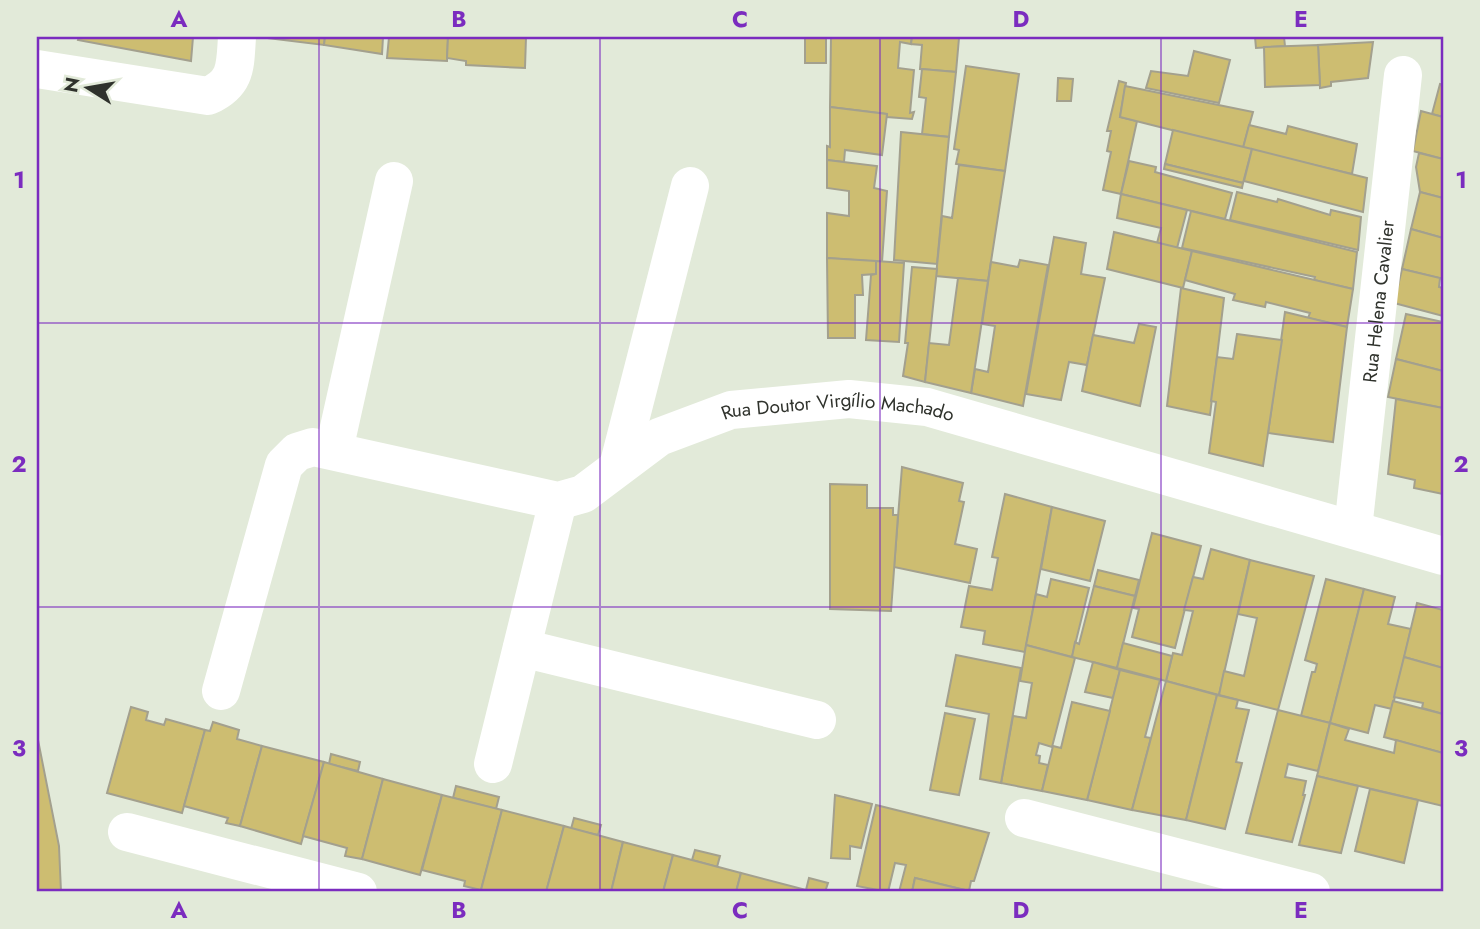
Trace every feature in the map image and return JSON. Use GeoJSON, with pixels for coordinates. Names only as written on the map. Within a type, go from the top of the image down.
{"type":"FeatureCollection","features":[{"type":"Feature","properties":{"kind":"street"},"geometry":{"type":"LineString","coordinates":[[37,69],[208,96],[223,89],[231,78],[237,37]]}},
{"type":"Feature","properties":{"kind":"street","name":"Rua Helena Cavalier"},"geometry":{"type":"LineString","coordinates":[[1353,529],[1403,75]]}},
{"type":"Feature","properties":{"kind":"street"},"geometry":{"type":"LineString","coordinates":[[334,450],[394,181]]}},
{"type":"Feature","properties":{"kind":"street"},"geometry":{"type":"LineString","coordinates":[[618,467],[690,186]]}},
{"type":"Feature","properties":{"kind":"street","name":"Rua Doutor Virgílio Machado"},"geometry":{"type":"LineString","coordinates":[[558,501],[583,494],[659,437],[731,410],[849,399],[927,407],[1443,556]]}},
{"type":"Feature","properties":{"kind":"street"},"geometry":{"type":"LineString","coordinates":[[222,691],[273,499],[284,465],[297,452],[313,447],[334,450],[558,501],[493,764]]}},
{"type":"Feature","properties":{"kind":"street"},"geometry":{"type":"LineString","coordinates":[[522,648],[817,720]]}},
{"type":"Feature","properties":{"kind":"street"},"geometry":{"type":"LineString","coordinates":[[1024,818],[1311,892]]}},
{"type":"Feature","properties":{"kind":"street"},"geometry":{"type":"LineString","coordinates":[[127,832],[358,892]]}},
{"type":"Feature","properties":{"kind":"building"},"geometry":{"type":"Polygon","coordinates":[[[79,37],[193,37],[191,61],[78,40],[79,37]]]}},
{"type":"Feature","properties":{"kind":"building"},"geometry":{"type":"Polygon","coordinates":[[[259,37],[325,37],[324,45],[259,37]]]}},
{"type":"Feature","properties":{"kind":"building"},"geometry":{"type":"Polygon","coordinates":[[[325,37],[383,37],[382,54],[324,45],[325,37]]]}},
{"type":"Feature","properties":{"kind":"building"},"geometry":{"type":"Polygon","coordinates":[[[389,37],[448,37],[447,61],[387,58],[389,37]]]}},
{"type":"Feature","properties":{"kind":"building"},"geometry":{"type":"Polygon","coordinates":[[[448,37],[526,37],[525,68],[466,65],[466,61],[447,58],[448,37]]]}},
{"type":"Feature","properties":{"kind":"building"},"geometry":{"type":"Polygon","coordinates":[[[805,37],[826,37],[826,63],[805,63],[805,37]]]}},
{"type":"Feature","properties":{"kind":"building"},"geometry":{"type":"Polygon","coordinates":[[[831,37],[912,37],[911,44],[900,42],[898,68],[914,70],[910,113],[914,112],[912,119],[830,107],[831,37]]]}},
{"type":"Feature","properties":{"kind":"building"},"geometry":{"type":"Polygon","coordinates":[[[912,37],[959,38],[956,72],[920,69],[922,45],[911,44],[912,37]]]}},
{"type":"Feature","properties":{"kind":"building"},"geometry":{"type":"Polygon","coordinates":[[[1255,37],[1284,37],[1285,46],[1256,48],[1255,37]]]}},
{"type":"Feature","properties":{"kind":"building"},"geometry":{"type":"Polygon","coordinates":[[[1373,42],[1368,78],[1331,82],[1331,86],[1320,88],[1318,45],[1373,42]]]}},
{"type":"Feature","properties":{"kind":"building"},"geometry":{"type":"Polygon","coordinates":[[[1318,45],[1320,85],[1265,87],[1264,47],[1318,45]]]}},
{"type":"Feature","properties":{"kind":"building"},"geometry":{"type":"Polygon","coordinates":[[[1194,51],[1230,60],[1219,103],[1146,88],[1151,71],[1188,76],[1194,51]]]}},
{"type":"Feature","properties":{"kind":"building"},"geometry":{"type":"Polygon","coordinates":[[[966,66],[1019,74],[1005,171],[956,164],[959,150],[954,149],[966,66]]]}},
{"type":"Feature","properties":{"kind":"building"},"geometry":{"type":"Polygon","coordinates":[[[922,69],[956,72],[949,137],[922,134],[926,98],[919,97],[922,69]]]}},
{"type":"Feature","properties":{"kind":"building"},"geometry":{"type":"Polygon","coordinates":[[[1058,78],[1073,79],[1071,101],[1057,101],[1058,78]]]}},
{"type":"Feature","properties":{"kind":"building"},"geometry":{"type":"Polygon","coordinates":[[[1119,81],[1126,83],[1120,117],[1137,121],[1121,194],[1103,190],[1111,152],[1107,151],[1111,131],[1107,131],[1119,81]]]}},
{"type":"Feature","properties":{"kind":"building"},"geometry":{"type":"Polygon","coordinates":[[[1440,84],[1443,85],[1443,117],[1432,114],[1440,84]]]}},
{"type":"Feature","properties":{"kind":"building"},"geometry":{"type":"Polygon","coordinates":[[[1125,86],[1253,112],[1243,148],[1120,117],[1125,86]]]}},
{"type":"Feature","properties":{"kind":"building"},"geometry":{"type":"Polygon","coordinates":[[[830,107],[887,114],[882,155],[845,150],[844,162],[827,160],[827,146],[830,147],[830,107]]]}},
{"type":"Feature","properties":{"kind":"building"},"geometry":{"type":"Polygon","coordinates":[[[1421,111],[1443,117],[1443,159],[1413,151],[1421,111]]]}},
{"type":"Feature","properties":{"kind":"building"},"geometry":{"type":"Polygon","coordinates":[[[1249,125],[1286,134],[1288,126],[1357,144],[1352,174],[1243,148],[1249,125]]]}},
{"type":"Feature","properties":{"kind":"building"},"geometry":{"type":"Polygon","coordinates":[[[1173,130],[1252,149],[1243,183],[1165,164],[1173,130]]]}},
{"type":"Feature","properties":{"kind":"building"},"geometry":{"type":"Polygon","coordinates":[[[901,132],[949,137],[937,264],[894,260],[901,132]]]}},
{"type":"Feature","properties":{"kind":"building"},"geometry":{"type":"Polygon","coordinates":[[[1252,149],[1367,178],[1363,212],[1244,181],[1252,149]]]}},
{"type":"Feature","properties":{"kind":"building"},"geometry":{"type":"Polygon","coordinates":[[[1419,153],[1443,159],[1443,198],[1420,192],[1416,167],[1419,153]]]}},
{"type":"Feature","properties":{"kind":"building"},"geometry":{"type":"Polygon","coordinates":[[[827,160],[877,166],[874,188],[887,191],[882,262],[827,258],[827,213],[849,216],[849,191],[827,188],[827,160]]]}},
{"type":"Feature","properties":{"kind":"building"},"geometry":{"type":"Polygon","coordinates":[[[1129,161],[1156,167],[1155,172],[1232,193],[1225,219],[1121,194],[1129,161]]]}},
{"type":"Feature","properties":{"kind":"building"},"geometry":{"type":"Polygon","coordinates":[[[1165,164],[1243,183],[1242,188],[1164,169],[1165,164]]]}},
{"type":"Feature","properties":{"kind":"building"},"geometry":{"type":"Polygon","coordinates":[[[959,165],[1005,171],[988,281],[936,276],[942,216],[952,218],[959,165]]]}},
{"type":"Feature","properties":{"kind":"building"},"geometry":{"type":"Polygon","coordinates":[[[1237,192],[1277,202],[1278,199],[1330,215],[1331,210],[1361,217],[1358,250],[1230,220],[1237,192]]]}},
{"type":"Feature","properties":{"kind":"building"},"geometry":{"type":"Polygon","coordinates":[[[1420,192],[1443,198],[1443,238],[1411,229],[1420,192]]]}},
{"type":"Feature","properties":{"kind":"building"},"geometry":{"type":"Polygon","coordinates":[[[1121,194],[1187,210],[1177,248],[1157,243],[1161,228],[1117,218],[1121,194]]]}},
{"type":"Feature","properties":{"kind":"building"},"geometry":{"type":"Polygon","coordinates":[[[1191,211],[1357,252],[1353,289],[1314,280],[1315,277],[1182,248],[1191,211]]]}},
{"type":"Feature","properties":{"kind":"building"},"geometry":{"type":"Polygon","coordinates":[[[1411,229],[1443,238],[1443,279],[1402,269],[1411,229]]]}},
{"type":"Feature","properties":{"kind":"building"},"geometry":{"type":"Polygon","coordinates":[[[1114,232],[1192,251],[1183,288],[1107,269],[1114,232]]]}},
{"type":"Feature","properties":{"kind":"building"},"geometry":{"type":"Polygon","coordinates":[[[1054,237],[1086,243],[1081,274],[1105,278],[1087,365],[1069,362],[1061,400],[1026,394],[1054,237]]]}},
{"type":"Feature","properties":{"kind":"building"},"geometry":{"type":"Polygon","coordinates":[[[1192,251],[1353,289],[1347,327],[1308,318],[1310,313],[1266,302],[1265,307],[1233,300],[1235,294],[1185,280],[1192,251]]]}},
{"type":"Feature","properties":{"kind":"building"},"geometry":{"type":"Polygon","coordinates":[[[827,258],[876,261],[876,274],[862,275],[863,295],[855,295],[855,338],[828,338],[827,258]]]}},
{"type":"Feature","properties":{"kind":"building"},"geometry":{"type":"Polygon","coordinates":[[[1020,260],[1048,265],[1023,406],[971,393],[975,369],[988,372],[995,326],[982,324],[991,262],[1018,267],[1020,260]]]}},
{"type":"Feature","properties":{"kind":"building"},"geometry":{"type":"Polygon","coordinates":[[[876,261],[904,263],[899,342],[866,340],[871,275],[876,274],[876,261]]]}},
{"type":"Feature","properties":{"kind":"building"},"geometry":{"type":"Polygon","coordinates":[[[912,267],[937,269],[925,382],[903,376],[908,343],[905,343],[912,267]]]}},
{"type":"Feature","properties":{"kind":"building"},"geometry":{"type":"Polygon","coordinates":[[[1402,269],[1440,278],[1439,287],[1443,288],[1443,316],[1394,303],[1402,269]]]}},
{"type":"Feature","properties":{"kind":"building"},"geometry":{"type":"Polygon","coordinates":[[[958,278],[988,281],[971,393],[925,382],[929,343],[949,345],[958,278]]]}},
{"type":"Feature","properties":{"kind":"building"},"geometry":{"type":"Polygon","coordinates":[[[1181,288],[1224,298],[1210,415],[1167,406],[1181,288]]]}},
{"type":"Feature","properties":{"kind":"building"},"geometry":{"type":"Polygon","coordinates":[[[1285,312],[1347,327],[1333,442],[1268,433],[1285,312]]]}},
{"type":"Feature","properties":{"kind":"building"},"geometry":{"type":"Polygon","coordinates":[[[1406,314],[1443,322],[1443,371],[1396,359],[1406,314]]]}},
{"type":"Feature","properties":{"kind":"building"},"geometry":{"type":"Polygon","coordinates":[[[1139,324],[1156,327],[1140,406],[1082,391],[1093,335],[1134,343],[1139,324]]]}},
{"type":"Feature","properties":{"kind":"building"},"geometry":{"type":"Polygon","coordinates":[[[1237,334],[1282,340],[1263,466],[1209,453],[1216,402],[1211,401],[1217,357],[1233,359],[1237,334]]]}},
{"type":"Feature","properties":{"kind":"building"},"geometry":{"type":"Polygon","coordinates":[[[1396,359],[1443,371],[1443,408],[1388,397],[1396,359]]]}},
{"type":"Feature","properties":{"kind":"building"},"geometry":{"type":"Polygon","coordinates":[[[1396,399],[1443,408],[1443,494],[1414,488],[1415,480],[1388,474],[1396,399]]]}},
{"type":"Feature","properties":{"kind":"building"},"geometry":{"type":"Polygon","coordinates":[[[902,467],[963,483],[959,501],[964,502],[955,544],[977,549],[970,583],[894,567],[902,467]]]}},
{"type":"Feature","properties":{"kind":"building"},"geometry":{"type":"Polygon","coordinates":[[[830,484],[867,485],[867,508],[893,508],[893,515],[898,515],[891,611],[830,609],[830,484]]]}},
{"type":"Feature","properties":{"kind":"building"},"geometry":{"type":"Polygon","coordinates":[[[1005,494],[1052,507],[1025,652],[983,644],[985,631],[961,627],[969,586],[992,590],[998,558],[992,557],[1005,494]]]}},
{"type":"Feature","properties":{"kind":"building"},"geometry":{"type":"Polygon","coordinates":[[[1052,507],[1105,521],[1090,581],[1041,569],[1052,507]]]}},
{"type":"Feature","properties":{"kind":"building"},"geometry":{"type":"Polygon","coordinates":[[[1152,533],[1201,546],[1175,648],[1132,637],[1139,609],[1133,608],[1152,533]]]}},
{"type":"Feature","properties":{"kind":"building"},"geometry":{"type":"Polygon","coordinates":[[[1211,549],[1250,560],[1219,695],[1166,681],[1173,653],[1182,655],[1193,611],[1184,610],[1193,577],[1203,579],[1211,549]]]}},
{"type":"Feature","properties":{"kind":"building"},"geometry":{"type":"Polygon","coordinates":[[[1250,560],[1314,576],[1278,710],[1219,695],[1224,671],[1244,676],[1257,618],[1238,614],[1250,560]]]}},
{"type":"Feature","properties":{"kind":"building"},"geometry":{"type":"Polygon","coordinates":[[[1098,570],[1139,580],[1135,596],[1094,586],[1098,570]]]}},
{"type":"Feature","properties":{"kind":"building"},"geometry":{"type":"Polygon","coordinates":[[[1051,579],[1089,588],[1072,657],[1026,645],[1036,594],[1047,597],[1051,579]]]}},
{"type":"Feature","properties":{"kind":"building"},"geometry":{"type":"Polygon","coordinates":[[[1326,579],[1364,589],[1330,723],[1301,716],[1312,672],[1315,672],[1317,664],[1305,660],[1326,579]]]}},
{"type":"Feature","properties":{"kind":"building"},"geometry":{"type":"Polygon","coordinates":[[[1094,586],[1135,596],[1117,668],[1072,657],[1075,642],[1079,644],[1094,586]]]}},
{"type":"Feature","properties":{"kind":"building"},"geometry":{"type":"Polygon","coordinates":[[[1364,589],[1395,597],[1388,624],[1411,629],[1392,709],[1375,705],[1368,733],[1330,723],[1364,589]]]}},
{"type":"Feature","properties":{"kind":"building"},"geometry":{"type":"Polygon","coordinates":[[[1417,603],[1443,610],[1443,668],[1404,657],[1417,603]]]}},
{"type":"Feature","properties":{"kind":"building"},"geometry":{"type":"Polygon","coordinates":[[[1123,643],[1172,656],[1166,681],[1117,668],[1123,643]]]}},
{"type":"Feature","properties":{"kind":"building"},"geometry":{"type":"Polygon","coordinates":[[[1026,645],[1075,658],[1052,747],[1039,743],[1036,755],[1040,756],[1039,763],[1048,765],[1042,791],[1001,783],[1013,716],[1026,718],[1032,683],[1020,681],[1026,645]]]}},
{"type":"Feature","properties":{"kind":"building"},"geometry":{"type":"Polygon","coordinates":[[[956,655],[1021,668],[1001,783],[980,779],[989,714],[946,706],[956,655]]]}},
{"type":"Feature","properties":{"kind":"building"},"geometry":{"type":"Polygon","coordinates":[[[1404,657],[1443,668],[1443,714],[1422,708],[1423,703],[1394,697],[1404,657]]]}},
{"type":"Feature","properties":{"kind":"building"},"geometry":{"type":"Polygon","coordinates":[[[1093,662],[1120,670],[1113,698],[1085,692],[1093,662]]]}},
{"type":"Feature","properties":{"kind":"building"},"geometry":{"type":"Polygon","coordinates":[[[1120,670],[1160,680],[1145,737],[1151,738],[1132,810],[1087,800],[1120,670]]]}},
{"type":"Feature","properties":{"kind":"building"},"geometry":{"type":"Polygon","coordinates":[[[1166,681],[1217,695],[1186,820],[1132,810],[1166,681]]]}},
{"type":"Feature","properties":{"kind":"building"},"geometry":{"type":"Polygon","coordinates":[[[1217,695],[1238,700],[1236,708],[1249,710],[1236,762],[1242,763],[1225,829],[1186,820],[1217,695]]]}},
{"type":"Feature","properties":{"kind":"building"},"geometry":{"type":"Polygon","coordinates":[[[1393,701],[1443,714],[1443,753],[1384,737],[1393,701]]]}},
{"type":"Feature","properties":{"kind":"building"},"geometry":{"type":"Polygon","coordinates":[[[1072,702],[1110,711],[1087,800],[1042,791],[1053,746],[1061,748],[1072,702]]]}},
{"type":"Feature","properties":{"kind":"building"},"geometry":{"type":"Polygon","coordinates":[[[131,707],[148,712],[146,720],[164,725],[166,719],[205,730],[182,813],[107,793],[131,707]]]}},
{"type":"Feature","properties":{"kind":"building"},"geometry":{"type":"Polygon","coordinates":[[[1278,710],[1330,723],[1318,771],[1288,764],[1285,777],[1306,781],[1305,795],[1292,842],[1246,833],[1278,710]]]}},
{"type":"Feature","properties":{"kind":"building"},"geometry":{"type":"Polygon","coordinates":[[[945,713],[975,719],[959,795],[930,790],[945,713]]]}},
{"type":"Feature","properties":{"kind":"building"},"geometry":{"type":"Polygon","coordinates":[[[213,722],[239,730],[237,739],[262,746],[240,826],[226,823],[228,818],[184,806],[205,730],[210,731],[213,722]]]}},
{"type":"Feature","properties":{"kind":"building"},"geometry":{"type":"Polygon","coordinates":[[[1330,723],[1349,729],[1345,740],[1394,753],[1396,740],[1443,753],[1443,806],[1317,776],[1330,723]]]}},
{"type":"Feature","properties":{"kind":"building"},"geometry":{"type":"Polygon","coordinates":[[[37,735],[59,846],[61,892],[37,892],[37,735]]]}},
{"type":"Feature","properties":{"kind":"building"},"geometry":{"type":"Polygon","coordinates":[[[262,746],[324,762],[301,844],[240,826],[262,746]]]}},
{"type":"Feature","properties":{"kind":"building"},"geometry":{"type":"Polygon","coordinates":[[[331,754],[360,762],[358,771],[329,764],[331,754]]]}},
{"type":"Feature","properties":{"kind":"building"},"geometry":{"type":"Polygon","coordinates":[[[324,762],[383,779],[362,859],[345,856],[347,848],[303,836],[324,762]]]}},
{"type":"Feature","properties":{"kind":"building"},"geometry":{"type":"Polygon","coordinates":[[[1317,776],[1358,786],[1341,853],[1299,845],[1317,776]]]}},
{"type":"Feature","properties":{"kind":"building"},"geometry":{"type":"Polygon","coordinates":[[[383,779],[442,795],[420,875],[362,859],[383,779]]]}},
{"type":"Feature","properties":{"kind":"building"},"geometry":{"type":"Polygon","coordinates":[[[456,786],[499,797],[496,809],[453,798],[456,786]]]}},
{"type":"Feature","properties":{"kind":"building"},"geometry":{"type":"Polygon","coordinates":[[[1370,789],[1418,800],[1404,863],[1355,851],[1370,789]]]}},
{"type":"Feature","properties":{"kind":"building"},"geometry":{"type":"Polygon","coordinates":[[[442,795],[502,810],[481,890],[464,886],[465,881],[422,870],[442,795]]]}},
{"type":"Feature","properties":{"kind":"building"},"geometry":{"type":"Polygon","coordinates":[[[835,795],[872,804],[861,848],[850,846],[850,859],[831,858],[835,795]]]}},
{"type":"Feature","properties":{"kind":"building"},"geometry":{"type":"Polygon","coordinates":[[[876,805],[989,833],[969,891],[915,878],[912,892],[899,892],[906,865],[895,863],[888,892],[857,886],[876,805]]]}},
{"type":"Feature","properties":{"kind":"building"},"geometry":{"type":"Polygon","coordinates":[[[502,810],[564,826],[546,892],[481,890],[502,810]]]}},
{"type":"Feature","properties":{"kind":"building"},"geometry":{"type":"Polygon","coordinates":[[[574,818],[601,825],[598,835],[571,829],[574,818]]]}},
{"type":"Feature","properties":{"kind":"building"},"geometry":{"type":"Polygon","coordinates":[[[564,826],[623,842],[611,892],[546,892],[564,826]]]}},
{"type":"Feature","properties":{"kind":"building"},"geometry":{"type":"Polygon","coordinates":[[[623,842],[673,855],[663,892],[611,892],[623,842]]]}},
{"type":"Feature","properties":{"kind":"building"},"geometry":{"type":"Polygon","coordinates":[[[695,850],[720,856],[717,867],[692,860],[695,850]]]}},
{"type":"Feature","properties":{"kind":"building"},"geometry":{"type":"Polygon","coordinates":[[[673,855],[741,873],[736,892],[663,892],[673,855]]]}},
{"type":"Feature","properties":{"kind":"building"},"geometry":{"type":"Polygon","coordinates":[[[741,873],[806,890],[815,892],[736,892],[741,873]]]}},
{"type":"Feature","properties":{"kind":"building"},"geometry":{"type":"Polygon","coordinates":[[[809,878],[828,883],[825,892],[806,890],[809,878]]]}},
{"type":"Feature","properties":{"kind":"building"},"geometry":{"type":"Polygon","coordinates":[[[915,878],[969,891],[975,892],[912,892],[915,878]]]}}]}
